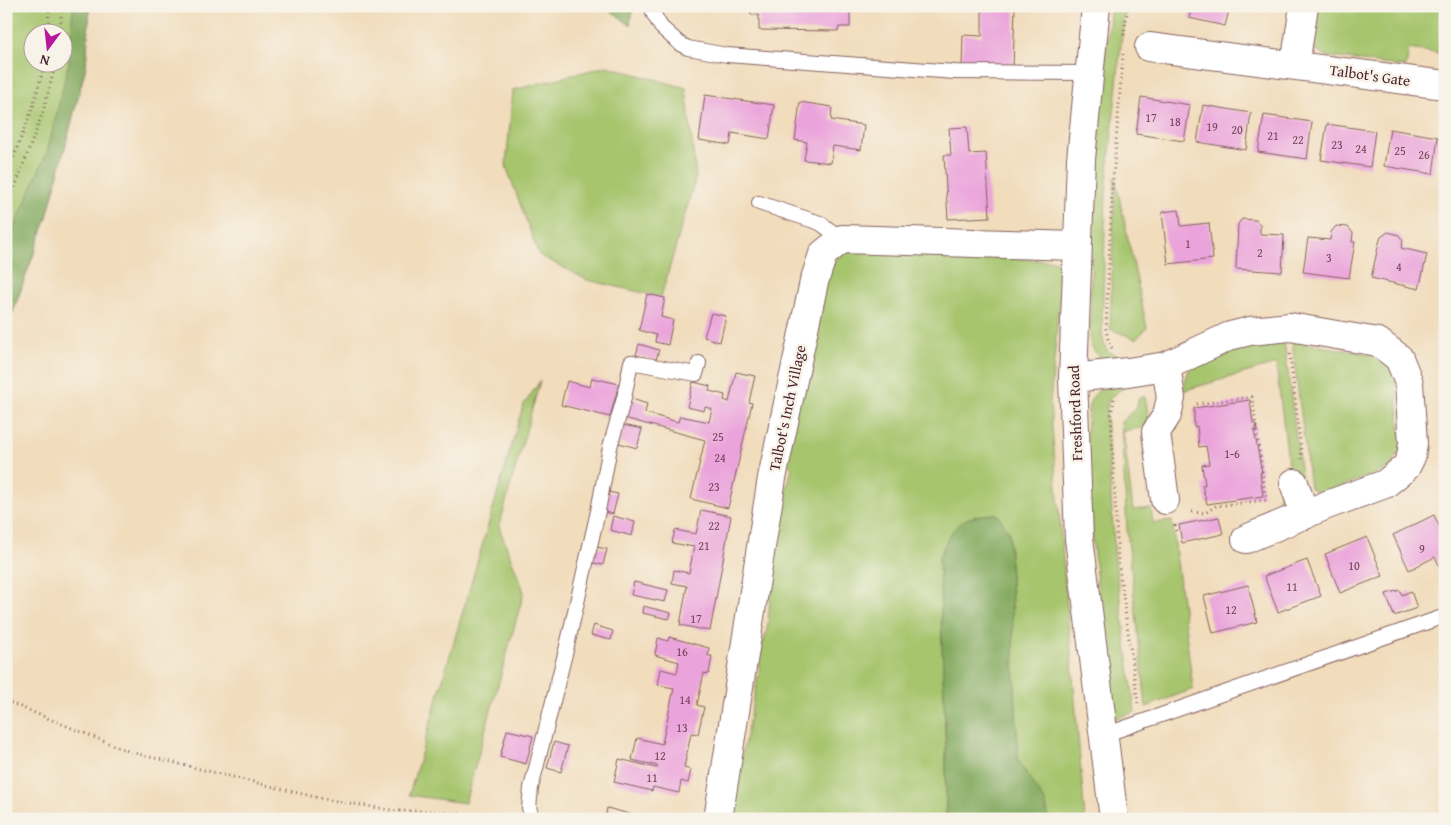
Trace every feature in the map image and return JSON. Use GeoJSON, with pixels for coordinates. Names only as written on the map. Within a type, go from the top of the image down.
{"type":"FeatureCollection","features":[{"type":"Feature","properties":{"kind":"street","name":"Freshford Road"},"geometry":{"type":"LineString","coordinates":[[1096,6],[1088,73],[1076,246],[1073,378],[1079,538],[1114,819]]}},
{"type":"Feature","properties":{"kind":"street"},"geometry":{"type":"LineString","coordinates":[[1295,65],[1304,6]]}},
{"type":"Feature","properties":{"kind":"street","name":"Talbot's Gate"},"geometry":{"type":"LineString","coordinates":[[1136,46],[1445,85]]}},
{"type":"Feature","properties":{"kind":"street"},"geometry":{"type":"LineString","coordinates":[[842,239],[1076,246]]}},
{"type":"Feature","properties":{"kind":"street","name":"Talbot's Inch Village"},"geometry":{"type":"LineString","coordinates":[[718,819],[772,478],[814,282],[823,254],[842,239]]}},
{"type":"Feature","properties":{"kind":"street"},"geometry":{"type":"LineString","coordinates":[[1073,378],[1166,366],[1230,336],[1250,331],[1290,327],[1378,342],[1399,358],[1409,383],[1413,443],[1411,457],[1406,467],[1385,484],[1305,514],[1246,539]]}},
{"type":"Feature","properties":{"kind":"street"},"geometry":{"type":"LineString","coordinates":[[1165,500],[1156,432],[1167,415],[1171,398],[1166,366]]}},
{"type":"Feature","properties":{"kind":"street"},"geometry":{"type":"LineString","coordinates":[[1299,472],[1305,514]]}},
{"type":"Feature","properties":{"kind":"lane"},"geometry":{"type":"LineString","coordinates":[[653,6],[653,13],[661,27],[680,44],[688,48],[727,55],[955,72],[1088,73]]}},
{"type":"Feature","properties":{"kind":"lane"},"geometry":{"type":"LineString","coordinates":[[759,203],[820,223],[842,239]]}},
{"type":"Feature","properties":{"kind":"lane"},"geometry":{"type":"LineString","coordinates":[[533,819],[530,808],[531,788],[567,646],[598,511],[610,447],[624,398],[631,362],[696,374],[699,363]]}},
{"type":"Feature","properties":{"kind":"lane"},"geometry":{"type":"LineString","coordinates":[[1104,735],[1445,616]]}},
{"type":"Feature","properties":{"kind":"path"},"geometry":{"type":"LineString","coordinates":[[48,22],[49,6]]}},
{"type":"Feature","properties":{"kind":"path"},"geometry":{"type":"LineString","coordinates":[[61,22],[62,6]]}},
{"type":"Feature","properties":{"kind":"path"},"geometry":{"type":"LineString","coordinates":[[1124,36],[1128,6]]}},
{"type":"Feature","properties":{"kind":"path"},"geometry":{"type":"LineString","coordinates":[[1114,350],[1109,344],[1106,329],[1112,191],[1136,46]]}},
{"type":"Feature","properties":{"kind":"path"},"geometry":{"type":"LineString","coordinates":[[6,176],[33,107],[42,72]]}},
{"type":"Feature","properties":{"kind":"path"},"geometry":{"type":"LineString","coordinates":[[6,211],[43,112],[53,72]]}},
{"type":"Feature","properties":{"kind":"path"},"geometry":{"type":"LineString","coordinates":[[1290,348],[1299,472]]}},
{"type":"Feature","properties":{"kind":"path"},"geometry":{"type":"LineString","coordinates":[[1122,393],[1115,398],[1111,415],[1118,560],[1138,704]]}},
{"type":"Feature","properties":{"kind":"path"},"geometry":{"type":"LineString","coordinates":[[1188,405],[1252,397],[1266,500],[1216,506],[1205,513],[1192,512]]}},
{"type":"Feature","properties":{"kind":"path"},"geometry":{"type":"LineString","coordinates":[[1175,525],[1176,533]]}},
{"type":"Feature","properties":{"kind":"path"},"geometry":{"type":"LineString","coordinates":[[6,701],[130,752],[319,798],[397,811],[462,814],[477,819]]}},
{"type":"Feature","properties":{"kind":"green space"},"geometry":{"type":"Polygon","coordinates":[[[9,6],[90,6],[86,66],[47,217],[6,331],[6,66],[10,47],[9,6]]]}},
{"type":"Feature","properties":{"kind":"green space"},"geometry":{"type":"Polygon","coordinates":[[[73,6],[90,6],[86,66],[47,217],[6,331],[6,247],[48,149],[67,72],[72,72],[73,6]]]}},
{"type":"Feature","properties":{"kind":"green space"},"geometry":{"type":"Polygon","coordinates":[[[603,6],[633,6],[630,25],[603,6]]]}},
{"type":"Feature","properties":{"kind":"green space"},"geometry":{"type":"Polygon","coordinates":[[[1111,6],[1125,6],[1106,191],[1102,335],[1107,350],[1122,360],[1116,361],[1107,360],[1099,356],[1090,343],[1092,176],[1111,6]]]}},
{"type":"Feature","properties":{"kind":"green space"},"geometry":{"type":"Polygon","coordinates":[[[1315,6],[1445,6],[1445,54],[1409,49],[1406,67],[1325,56],[1312,48],[1310,38],[1315,6]]]}},
{"type":"Feature","properties":{"kind":"green space"},"geometry":{"type":"Polygon","coordinates":[[[607,66],[686,88],[696,176],[661,297],[587,280],[539,255],[506,166],[513,90],[607,66]]]}},
{"type":"Feature","properties":{"kind":"green space"},"geometry":{"type":"Polygon","coordinates":[[[1115,177],[1147,328],[1136,339],[1110,329],[1115,177]]]}},
{"type":"Feature","properties":{"kind":"green space"},"geometry":{"type":"Polygon","coordinates":[[[865,251],[1063,261],[1050,404],[1085,819],[1048,819],[1046,803],[1018,761],[1009,532],[997,514],[974,517],[959,524],[949,538],[939,558],[946,755],[946,819],[729,819],[760,667],[754,662],[764,641],[767,627],[771,581],[763,579],[779,489],[788,485],[792,468],[784,460],[824,279],[841,253],[865,251]]]}},
{"type":"Feature","properties":{"kind":"green space"},"geometry":{"type":"Polygon","coordinates":[[[1284,341],[1301,476],[1278,506],[1260,520],[1278,499],[1280,494],[1280,472],[1289,469],[1276,364],[1182,391],[1189,370],[1224,353],[1245,346],[1284,341]]]}},
{"type":"Feature","properties":{"kind":"green space"},"geometry":{"type":"Polygon","coordinates":[[[1292,341],[1380,356],[1395,375],[1402,446],[1390,468],[1321,494],[1310,488],[1292,341]]]}},
{"type":"Feature","properties":{"kind":"green space"},"geometry":{"type":"Polygon","coordinates":[[[540,381],[499,527],[524,592],[465,803],[409,795],[523,406],[540,381]]]}},
{"type":"Feature","properties":{"kind":"green space"},"geometry":{"type":"Polygon","coordinates":[[[1122,386],[1122,389],[1110,399],[1106,413],[1115,561],[1135,712],[1114,719],[1099,604],[1089,499],[1087,418],[1092,398],[1095,394],[1105,388],[1122,386]]]}},
{"type":"Feature","properties":{"kind":"green space"},"geometry":{"type":"Polygon","coordinates":[[[1139,397],[1145,397],[1150,423],[1141,428],[1123,431],[1133,510],[1151,508],[1153,523],[1172,521],[1193,689],[1146,707],[1127,530],[1121,422],[1137,407],[1139,397]]]}},
{"type":"Feature","properties":{"kind":"green space"},"geometry":{"type":"Polygon","coordinates":[[[997,514],[1009,532],[1018,761],[1046,803],[1048,819],[946,819],[946,755],[939,558],[953,530],[959,524],[974,517],[997,514]]]}},
{"type":"Feature","properties":{"kind":"water"},"geometry":{"type":"Polygon","coordinates":[[[6,6],[9,6],[10,47],[6,66],[6,6]]]}},
{"type":"Feature","properties":{"kind":"building"},"geometry":{"type":"Polygon","coordinates":[[[751,6],[850,6],[850,27],[839,27],[838,31],[759,30],[759,15],[751,15],[751,6]]]}},
{"type":"Feature","properties":{"kind":"building"},"geometry":{"type":"Polygon","coordinates":[[[982,6],[1015,6],[1013,68],[962,67],[963,35],[982,36],[982,6]]]}},
{"type":"Feature","properties":{"kind":"building"},"geometry":{"type":"Polygon","coordinates":[[[1192,6],[1230,6],[1225,26],[1189,18],[1192,6]]]}},
{"type":"Feature","properties":{"kind":"building"},"geometry":{"type":"Polygon","coordinates":[[[705,95],[774,105],[769,139],[732,133],[730,145],[699,140],[705,95]]]}},
{"type":"Feature","properties":{"kind":"building"},"geometry":{"type":"Polygon","coordinates":[[[1141,97],[1190,105],[1184,141],[1136,134],[1141,97]]]}},
{"type":"Feature","properties":{"kind":"building"},"geometry":{"type":"Polygon","coordinates":[[[800,102],[832,107],[831,120],[864,125],[861,150],[833,146],[831,163],[804,160],[807,142],[795,140],[800,102]]]}},
{"type":"Feature","properties":{"kind":"building"},"geometry":{"type":"Polygon","coordinates":[[[1203,105],[1251,113],[1246,150],[1197,142],[1203,105]]]}},
{"type":"Feature","properties":{"kind":"building"},"geometry":{"type":"Polygon","coordinates":[[[1264,115],[1312,122],[1307,159],[1258,152],[1264,115]]]}},
{"type":"Feature","properties":{"kind":"building"},"geometry":{"type":"Polygon","coordinates":[[[1327,124],[1375,131],[1370,167],[1321,160],[1327,124]]]}},
{"type":"Feature","properties":{"kind":"building"},"geometry":{"type":"Polygon","coordinates":[[[967,127],[969,154],[986,153],[990,217],[948,219],[944,155],[951,155],[949,128],[967,127]]]}},
{"type":"Feature","properties":{"kind":"building"},"geometry":{"type":"Polygon","coordinates":[[[1390,129],[1438,137],[1433,174],[1384,166],[1390,129]]]}},
{"type":"Feature","properties":{"kind":"building"},"geometry":{"type":"Polygon","coordinates":[[[1179,210],[1181,226],[1209,223],[1213,259],[1168,264],[1162,212],[1179,210]]]}},
{"type":"Feature","properties":{"kind":"building"},"geometry":{"type":"Polygon","coordinates":[[[1242,219],[1256,220],[1260,225],[1260,234],[1284,235],[1282,272],[1236,269],[1238,224],[1242,219]]]}},
{"type":"Feature","properties":{"kind":"building"},"geometry":{"type":"Polygon","coordinates":[[[1336,226],[1348,227],[1353,233],[1352,242],[1355,242],[1349,278],[1303,272],[1308,238],[1330,240],[1331,232],[1336,226]]]}},
{"type":"Feature","properties":{"kind":"building"},"geometry":{"type":"Polygon","coordinates":[[[1388,232],[1399,235],[1403,241],[1401,248],[1427,254],[1419,289],[1371,278],[1381,237],[1388,232]]]}},
{"type":"Feature","properties":{"kind":"building"},"geometry":{"type":"Polygon","coordinates":[[[647,294],[665,298],[661,317],[673,320],[668,345],[655,342],[656,335],[639,330],[647,294]]]}},
{"type":"Feature","properties":{"kind":"building"},"geometry":{"type":"Polygon","coordinates":[[[711,313],[726,316],[720,342],[704,337],[711,313]]]}},
{"type":"Feature","properties":{"kind":"building"},"geometry":{"type":"Polygon","coordinates":[[[639,344],[659,350],[656,360],[636,355],[639,344]]]}},
{"type":"Feature","properties":{"kind":"building"},"geometry":{"type":"Polygon","coordinates":[[[736,372],[755,376],[749,402],[752,403],[728,508],[691,499],[705,440],[624,418],[629,398],[647,404],[645,413],[678,422],[680,416],[709,422],[712,409],[705,407],[704,411],[687,407],[693,382],[710,386],[709,391],[725,395],[724,400],[729,402],[736,372]]]}},
{"type":"Feature","properties":{"kind":"building"},"geometry":{"type":"Polygon","coordinates":[[[592,378],[619,384],[610,417],[561,405],[567,381],[590,387],[592,378]]]}},
{"type":"Feature","properties":{"kind":"building"},"geometry":{"type":"Polygon","coordinates":[[[1250,400],[1253,424],[1256,424],[1257,430],[1254,430],[1262,473],[1260,473],[1263,496],[1207,504],[1202,485],[1205,485],[1202,465],[1209,464],[1206,446],[1199,447],[1197,426],[1194,427],[1194,408],[1250,400]]]}},
{"type":"Feature","properties":{"kind":"building"},"geometry":{"type":"Polygon","coordinates":[[[623,425],[642,429],[637,448],[619,443],[623,425]]]}},
{"type":"Feature","properties":{"kind":"building"},"geometry":{"type":"Polygon","coordinates":[[[608,492],[618,494],[613,514],[604,512],[608,492]]]}},
{"type":"Feature","properties":{"kind":"building"},"geometry":{"type":"Polygon","coordinates":[[[701,510],[731,516],[710,631],[680,625],[687,586],[672,583],[674,570],[689,573],[694,547],[672,543],[675,530],[696,534],[701,510]]]}},
{"type":"Feature","properties":{"kind":"building"},"geometry":{"type":"Polygon","coordinates":[[[1434,515],[1445,538],[1445,567],[1441,569],[1435,557],[1409,570],[1393,535],[1434,515]]]}},
{"type":"Feature","properties":{"kind":"building"},"geometry":{"type":"Polygon","coordinates":[[[613,516],[635,522],[632,536],[610,530],[613,516]]]}},
{"type":"Feature","properties":{"kind":"building"},"geometry":{"type":"Polygon","coordinates":[[[1219,517],[1223,534],[1182,543],[1179,525],[1219,517]]]}},
{"type":"Feature","properties":{"kind":"building"},"geometry":{"type":"Polygon","coordinates":[[[1367,537],[1383,576],[1340,593],[1325,554],[1367,537]]]}},
{"type":"Feature","properties":{"kind":"building"},"geometry":{"type":"Polygon","coordinates":[[[596,547],[607,549],[603,565],[593,563],[596,547]]]}},
{"type":"Feature","properties":{"kind":"building"},"geometry":{"type":"Polygon","coordinates":[[[1307,560],[1321,596],[1278,612],[1264,576],[1307,560]]]}},
{"type":"Feature","properties":{"kind":"building"},"geometry":{"type":"Polygon","coordinates":[[[634,582],[668,590],[665,602],[631,595],[634,582]]]}},
{"type":"Feature","properties":{"kind":"building"},"geometry":{"type":"Polygon","coordinates":[[[1248,585],[1257,622],[1213,633],[1204,596],[1248,585]]]}},
{"type":"Feature","properties":{"kind":"building"},"geometry":{"type":"Polygon","coordinates":[[[1400,590],[1402,595],[1411,591],[1417,608],[1394,616],[1386,594],[1400,590]]]}},
{"type":"Feature","properties":{"kind":"building"},"geometry":{"type":"Polygon","coordinates":[[[643,606],[671,613],[669,619],[642,613],[643,606]]]}},
{"type":"Feature","properties":{"kind":"building"},"geometry":{"type":"Polygon","coordinates":[[[594,625],[613,631],[611,640],[591,635],[594,625]]]}},
{"type":"Feature","properties":{"kind":"building"},"geometry":{"type":"Polygon","coordinates":[[[669,637],[709,648],[708,656],[712,656],[709,674],[704,673],[697,705],[704,707],[698,734],[691,733],[684,768],[691,770],[688,783],[681,781],[679,793],[653,787],[652,791],[614,782],[619,759],[657,768],[658,766],[632,760],[637,738],[662,744],[674,688],[658,685],[661,669],[677,673],[679,662],[655,655],[658,638],[668,641],[669,637]]]}},
{"type":"Feature","properties":{"kind":"building"},"geometry":{"type":"Polygon","coordinates":[[[507,730],[533,736],[526,764],[500,757],[507,730]]]}},
{"type":"Feature","properties":{"kind":"building"},"geometry":{"type":"Polygon","coordinates":[[[554,742],[568,746],[561,772],[547,768],[554,742]]]}},
{"type":"Feature","properties":{"kind":"building"},"geometry":{"type":"Polygon","coordinates":[[[607,808],[637,816],[636,819],[605,819],[607,808]]]}}]}
